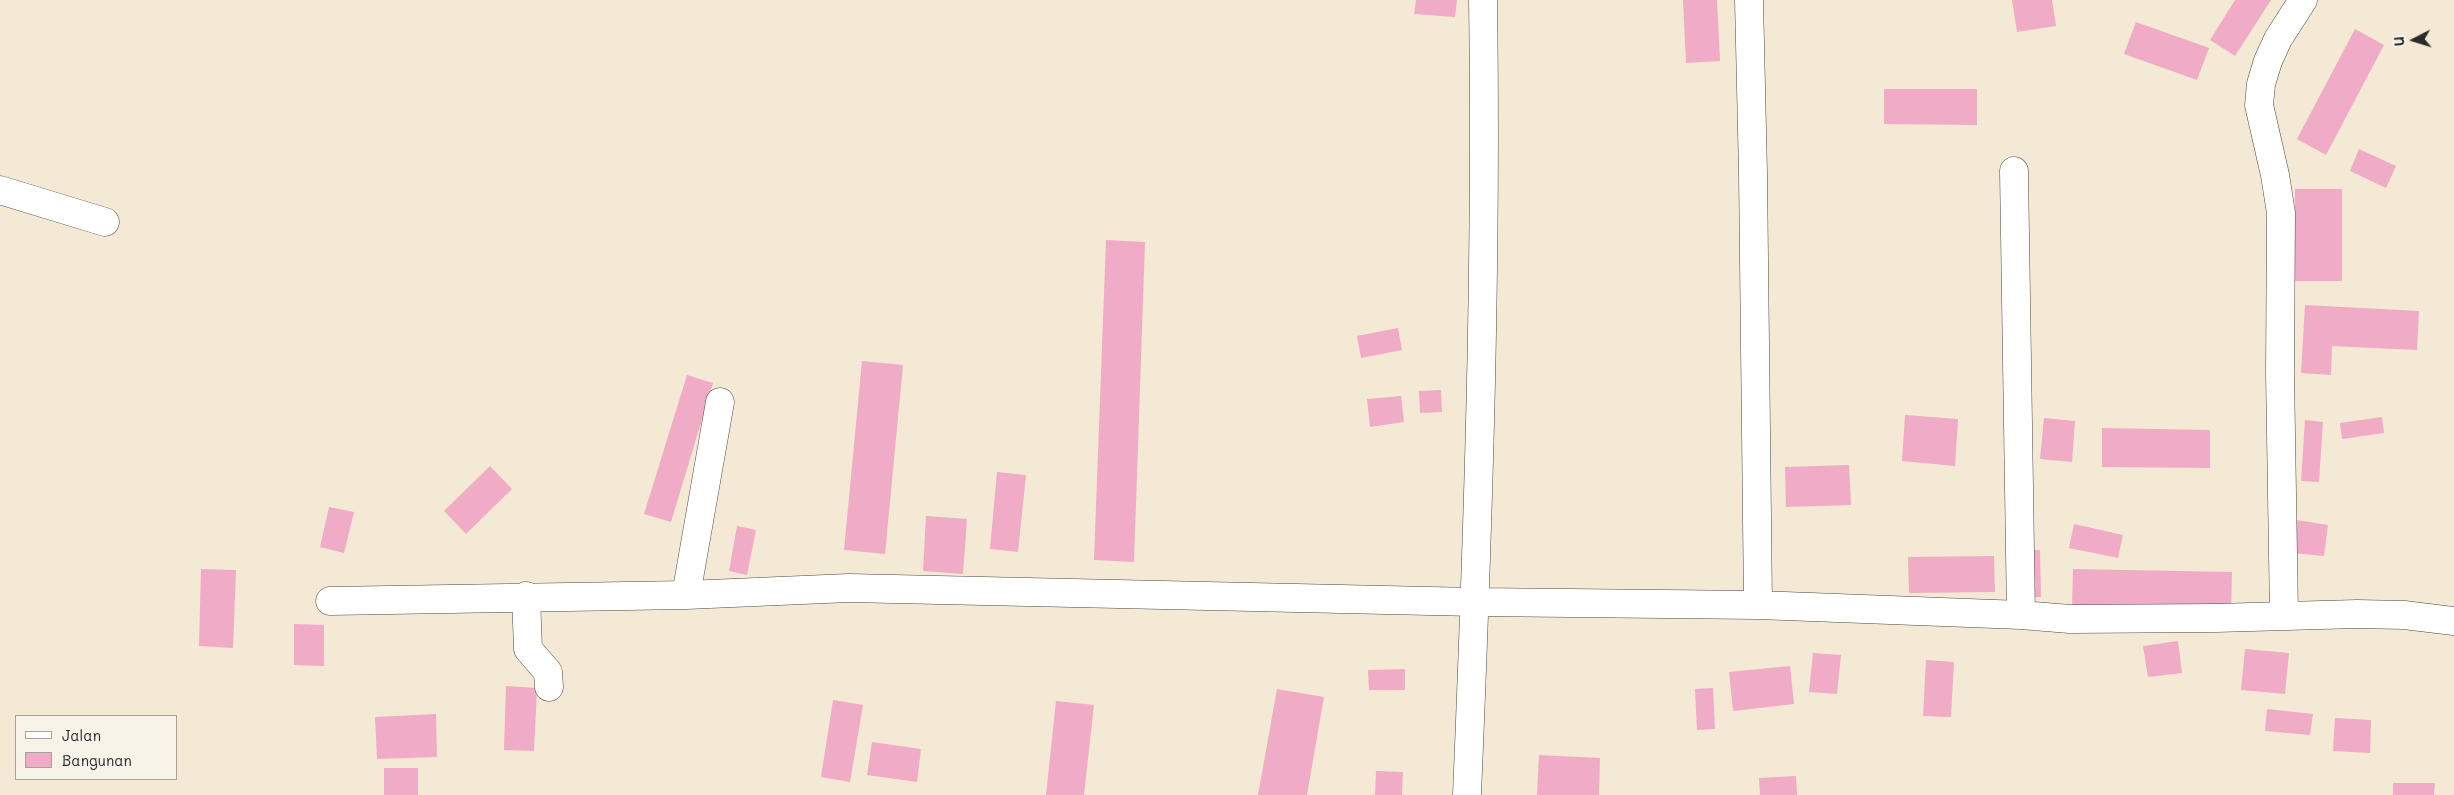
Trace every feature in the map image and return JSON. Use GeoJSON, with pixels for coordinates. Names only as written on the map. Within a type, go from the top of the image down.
{"type":"FeatureCollection","features":[{"type":"Feature","properties":{"kind":"street"},"geometry":{"type":"LineString","coordinates":[[1467,795],[1475,602],[1485,180],[1483,0]]}},
{"type":"Feature","properties":{"kind":"street"},"geometry":{"type":"LineString","coordinates":[[1749,0],[1758,605]]}},
{"type":"Feature","properties":{"kind":"street"},"geometry":{"type":"LineString","coordinates":[[2284,616],[2280,373],[2281,212],[2274,168],[2259,105],[2261,84],[2268,61],[2278,39],[2303,0]]}},
{"type":"Feature","properties":{"kind":"street"},"geometry":{"type":"LineString","coordinates":[[2014,171],[2021,615]]}},
{"type":"Feature","properties":{"kind":"street"},"geometry":{"type":"LineString","coordinates":[[0,190],[106,222]]}},
{"type":"Feature","properties":{"kind":"street"},"geometry":{"type":"LineString","coordinates":[[686,595],[720,402]]}},
{"type":"Feature","properties":{"kind":"street"},"geometry":{"type":"LineString","coordinates":[[330,601],[526,596],[686,595],[848,588],[1475,602],[1758,605],[2021,615],[2070,619],[2404,615],[2454,621]]}},
{"type":"Feature","properties":{"kind":"street"},"geometry":{"type":"LineString","coordinates":[[526,596],[528,649],[548,672],[549,687]]}},
{"type":"Feature","properties":{"kind":"building"},"geometry":{"type":"Polygon","coordinates":[[[1416,0],[1457,0],[1455,17],[1414,14],[1416,0]]]}},
{"type":"Feature","properties":{"kind":"building"},"geometry":{"type":"Polygon","coordinates":[[[1683,0],[1717,0],[1720,61],[1686,63],[1683,0]]]}},
{"type":"Feature","properties":{"kind":"building"},"geometry":{"type":"Polygon","coordinates":[[[2012,0],[2052,0],[2056,26],[2017,32],[2012,0]]]}},
{"type":"Feature","properties":{"kind":"building"},"geometry":{"type":"Polygon","coordinates":[[[2235,0],[2271,0],[2235,56],[2210,40],[2235,0]]]}},
{"type":"Feature","properties":{"kind":"building"},"geometry":{"type":"Polygon","coordinates":[[[2136,22],[2209,48],[2197,80],[2124,54],[2136,22]]]}},
{"type":"Feature","properties":{"kind":"building"},"geometry":{"type":"Polygon","coordinates":[[[2355,29],[2384,45],[2326,155],[2297,139],[2355,29]]]}},
{"type":"Feature","properties":{"kind":"building"},"geometry":{"type":"Polygon","coordinates":[[[1884,89],[1977,89],[1977,125],[1884,124],[1884,89]]]}},
{"type":"Feature","properties":{"kind":"building"},"geometry":{"type":"Polygon","coordinates":[[[2359,149],[2396,166],[2386,188],[2350,171],[2359,149]]]}},
{"type":"Feature","properties":{"kind":"building"},"geometry":{"type":"Polygon","coordinates":[[[2295,189],[2342,189],[2342,281],[2295,281],[2295,189]]]}},
{"type":"Feature","properties":{"kind":"building"},"geometry":{"type":"Polygon","coordinates":[[[1106,240],[1145,242],[1134,562],[1094,560],[1106,240]]]}},
{"type":"Feature","properties":{"kind":"building"},"geometry":{"type":"Polygon","coordinates":[[[2305,305],[2419,311],[2417,350],[2332,346],[2331,375],[2301,373],[2305,305]]]}},
{"type":"Feature","properties":{"kind":"building"},"geometry":{"type":"Polygon","coordinates":[[[1398,328],[1402,350],[1361,358],[1357,336],[1398,328]]]}},
{"type":"Feature","properties":{"kind":"building"},"geometry":{"type":"Polygon","coordinates":[[[862,361],[903,365],[885,554],[844,550],[862,361]]]}},
{"type":"Feature","properties":{"kind":"building"},"geometry":{"type":"Polygon","coordinates":[[[687,375],[713,383],[671,522],[644,514],[687,375]]]}},
{"type":"Feature","properties":{"kind":"building"},"geometry":{"type":"Polygon","coordinates":[[[1441,390],[1442,412],[1420,413],[1419,391],[1441,390]]]}},
{"type":"Feature","properties":{"kind":"building"},"geometry":{"type":"Polygon","coordinates":[[[1401,396],[1404,422],[1370,427],[1367,399],[1401,396]]]}},
{"type":"Feature","properties":{"kind":"building"},"geometry":{"type":"Polygon","coordinates":[[[1905,415],[1958,419],[1955,466],[1902,461],[1905,415]]]}},
{"type":"Feature","properties":{"kind":"building"},"geometry":{"type":"Polygon","coordinates":[[[2382,417],[2384,433],[2342,439],[2340,423],[2382,417]]]}},
{"type":"Feature","properties":{"kind":"building"},"geometry":{"type":"Polygon","coordinates":[[[2044,418],[2075,421],[2072,462],[2040,459],[2044,418]]]}},
{"type":"Feature","properties":{"kind":"building"},"geometry":{"type":"Polygon","coordinates":[[[2305,420],[2323,422],[2319,482],[2301,481],[2305,420]]]}},
{"type":"Feature","properties":{"kind":"building"},"geometry":{"type":"Polygon","coordinates":[[[2102,428],[2210,430],[2210,468],[2102,467],[2102,428]]]}},
{"type":"Feature","properties":{"kind":"building"},"geometry":{"type":"Polygon","coordinates":[[[1849,465],[1851,505],[1786,507],[1785,467],[1849,465]]]}},
{"type":"Feature","properties":{"kind":"building"},"geometry":{"type":"Polygon","coordinates":[[[490,466],[512,489],[466,534],[444,511],[490,466]]]}},
{"type":"Feature","properties":{"kind":"building"},"geometry":{"type":"Polygon","coordinates":[[[997,472],[1026,475],[1018,552],[990,549],[997,472]]]}},
{"type":"Feature","properties":{"kind":"building"},"geometry":{"type":"Polygon","coordinates":[[[329,507],[354,512],[344,553],[320,547],[329,507]]]}},
{"type":"Feature","properties":{"kind":"building"},"geometry":{"type":"Polygon","coordinates":[[[926,516],[967,519],[963,574],[923,571],[926,516]]]}},
{"type":"Feature","properties":{"kind":"building"},"geometry":{"type":"Polygon","coordinates":[[[2296,520],[2328,525],[2324,556],[2293,553],[2296,520]]]}},
{"type":"Feature","properties":{"kind":"building"},"geometry":{"type":"Polygon","coordinates":[[[2074,524],[2123,535],[2118,558],[2069,548],[2074,524]]]}},
{"type":"Feature","properties":{"kind":"building"},"geometry":{"type":"Polygon","coordinates":[[[737,526],[756,530],[747,575],[729,571],[737,526]]]}},
{"type":"Feature","properties":{"kind":"building"},"geometry":{"type":"Polygon","coordinates":[[[2025,550],[2040,550],[2041,597],[2025,597],[2025,550]]]}},
{"type":"Feature","properties":{"kind":"building"},"geometry":{"type":"Polygon","coordinates":[[[1994,556],[1995,592],[1909,593],[1908,557],[1994,556]]]}},
{"type":"Feature","properties":{"kind":"building"},"geometry":{"type":"Polygon","coordinates":[[[201,569],[236,570],[233,648],[199,646],[201,569]]]}},
{"type":"Feature","properties":{"kind":"building"},"geometry":{"type":"Polygon","coordinates":[[[2073,569],[2232,572],[2231,612],[2072,608],[2073,569]]]}},
{"type":"Feature","properties":{"kind":"building"},"geometry":{"type":"Polygon","coordinates":[[[294,624],[324,625],[324,666],[294,665],[294,624]]]}},
{"type":"Feature","properties":{"kind":"building"},"geometry":{"type":"Polygon","coordinates":[[[2178,641],[2182,673],[2148,677],[2143,646],[2178,641]]]}},
{"type":"Feature","properties":{"kind":"building"},"geometry":{"type":"Polygon","coordinates":[[[2245,649],[2289,653],[2285,694],[2241,690],[2245,649]]]}},
{"type":"Feature","properties":{"kind":"building"},"geometry":{"type":"Polygon","coordinates":[[[1813,653],[1841,655],[1837,694],[1809,692],[1813,653]]]}},
{"type":"Feature","properties":{"kind":"building"},"geometry":{"type":"Polygon","coordinates":[[[1926,660],[1954,662],[1951,717],[1923,716],[1926,660]]]}},
{"type":"Feature","properties":{"kind":"building"},"geometry":{"type":"Polygon","coordinates":[[[1790,666],[1794,704],[1733,711],[1729,672],[1790,666]]]}},
{"type":"Feature","properties":{"kind":"building"},"geometry":{"type":"Polygon","coordinates":[[[1405,669],[1405,690],[1369,690],[1368,670],[1405,669]]]}},
{"type":"Feature","properties":{"kind":"building"},"geometry":{"type":"Polygon","coordinates":[[[506,686],[537,688],[534,751],[504,750],[506,686]]]}},
{"type":"Feature","properties":{"kind":"building"},"geometry":{"type":"Polygon","coordinates":[[[1713,688],[1715,729],[1697,730],[1695,689],[1713,688]]]}},
{"type":"Feature","properties":{"kind":"building"},"geometry":{"type":"Polygon","coordinates":[[[1277,689],[1324,697],[1307,795],[1258,795],[1277,689]]]}},
{"type":"Feature","properties":{"kind":"building"},"geometry":{"type":"Polygon","coordinates":[[[833,700],[863,705],[850,782],[821,777],[833,700]]]}},
{"type":"Feature","properties":{"kind":"building"},"geometry":{"type":"Polygon","coordinates":[[[1056,701],[1094,705],[1084,795],[1046,795],[1056,701]]]}},
{"type":"Feature","properties":{"kind":"building"},"geometry":{"type":"Polygon","coordinates":[[[2267,709],[2313,714],[2310,735],[2265,731],[2267,709]]]}},
{"type":"Feature","properties":{"kind":"building"},"geometry":{"type":"Polygon","coordinates":[[[436,714],[437,757],[377,759],[375,717],[436,714]]]}},
{"type":"Feature","properties":{"kind":"building"},"geometry":{"type":"Polygon","coordinates":[[[2335,718],[2371,720],[2370,753],[2333,751],[2335,718]]]}},
{"type":"Feature","properties":{"kind":"building"},"geometry":{"type":"Polygon","coordinates":[[[872,742],[921,749],[917,782],[867,775],[872,742]]]}},
{"type":"Feature","properties":{"kind":"building"},"geometry":{"type":"Polygon","coordinates":[[[1539,755],[1600,758],[1599,795],[1537,795],[1539,755]]]}},
{"type":"Feature","properties":{"kind":"building"},"geometry":{"type":"Polygon","coordinates":[[[384,768],[418,768],[418,795],[384,795],[384,768]]]}},
{"type":"Feature","properties":{"kind":"building"},"geometry":{"type":"Polygon","coordinates":[[[1376,771],[1403,772],[1402,795],[1375,795],[1376,771]]]}},
{"type":"Feature","properties":{"kind":"building"},"geometry":{"type":"Polygon","coordinates":[[[1796,776],[1797,795],[1760,795],[1759,778],[1796,776]]]}},
{"type":"Feature","properties":{"kind":"building"},"geometry":{"type":"Polygon","coordinates":[[[2393,783],[2435,783],[2434,795],[2393,795],[2393,783]]]}}]}
